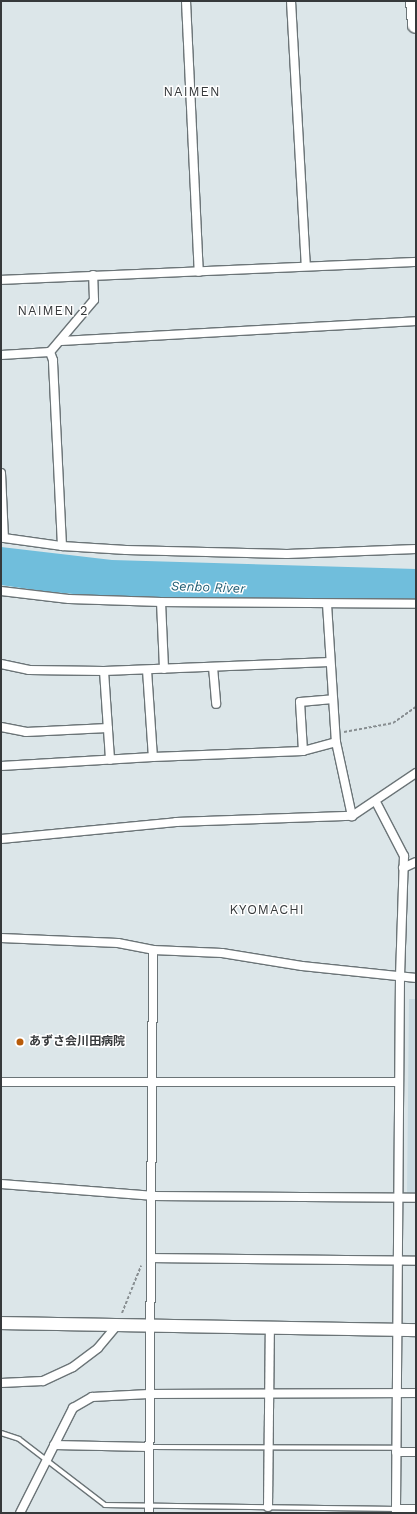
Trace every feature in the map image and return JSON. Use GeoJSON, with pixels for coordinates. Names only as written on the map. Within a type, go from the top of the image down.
{"type":"FeatureCollection","features":[{"type":"Feature","properties":{"kind":"highway"},"geometry":{"type":"LineString","coordinates":[[414,1],[416,25]]}},
{"type":"Feature","properties":{"kind":"street"},"geometry":{"type":"LineString","coordinates":[[186,1],[199,272]]}},
{"type":"Feature","properties":{"kind":"street"},"geometry":{"type":"LineString","coordinates":[[291,1],[306,266]]}},
{"type":"Feature","properties":{"kind":"street"},"geometry":{"type":"LineString","coordinates":[[1,280],[416,262]]}},
{"type":"Feature","properties":{"kind":"street"},"geometry":{"type":"LineString","coordinates":[[1,355],[50,352],[94,300],[93,275]]}},
{"type":"Feature","properties":{"kind":"street"},"geometry":{"type":"LineString","coordinates":[[60,341],[416,321]]}},
{"type":"Feature","properties":{"kind":"street"},"geometry":{"type":"LineString","coordinates":[[50,352],[53,360],[62,546]]}},
{"type":"Feature","properties":{"kind":"street"},"geometry":{"type":"LineString","coordinates":[[1,474],[2,537],[62,546],[133,550],[287,554],[416,549]]}},
{"type":"Feature","properties":{"kind":"street"},"geometry":{"type":"LineString","coordinates":[[1,592],[70,599],[161,602],[416,604]]}},
{"type":"Feature","properties":{"kind":"street"},"geometry":{"type":"LineString","coordinates":[[161,602],[164,669]]}},
{"type":"Feature","properties":{"kind":"street"},"geometry":{"type":"LineString","coordinates":[[327,604],[336,738],[352,816]]}},
{"type":"Feature","properties":{"kind":"street"},"geometry":{"type":"LineString","coordinates":[[1,664],[29,670],[104,671],[330,662]]}},
{"type":"Feature","properties":{"kind":"street"},"geometry":{"type":"LineString","coordinates":[[213,667],[216,704]]}},
{"type":"Feature","properties":{"kind":"street"},"geometry":{"type":"LineString","coordinates":[[148,670],[153,756]]}},
{"type":"Feature","properties":{"kind":"street"},"geometry":{"type":"LineString","coordinates":[[104,671],[110,760]]}},
{"type":"Feature","properties":{"kind":"street"},"geometry":{"type":"LineString","coordinates":[[303,751],[300,702],[333,699]]}},
{"type":"Feature","properties":{"kind":"street"},"geometry":{"type":"LineString","coordinates":[[1,727],[26,732],[108,728]]}},
{"type":"Feature","properties":{"kind":"street"},"geometry":{"type":"LineString","coordinates":[[1,766],[153,756],[303,751],[336,738]]}},
{"type":"Feature","properties":{"kind":"street"},"geometry":{"type":"LineString","coordinates":[[1,839],[176,822],[352,816],[376,802],[416,773]]}},
{"type":"Feature","properties":{"kind":"street"},"geometry":{"type":"LineString","coordinates":[[376,802],[404,856],[400,976],[396,1511],[416,1509]]}},
{"type":"Feature","properties":{"kind":"street"},"geometry":{"type":"LineString","coordinates":[[404,868],[416,862]]}},
{"type":"Feature","properties":{"kind":"street"},"geometry":{"type":"LineString","coordinates":[[1,938],[118,943],[153,950],[222,953],[302,966],[416,978]]}},
{"type":"Feature","properties":{"kind":"street"},"geometry":{"type":"LineString","coordinates":[[149,1510],[153,950]]}},
{"type":"Feature","properties":{"kind":"street"},"geometry":{"type":"LineString","coordinates":[[1,1082],[399,1082]]}},
{"type":"Feature","properties":{"kind":"street"},"geometry":{"type":"LineString","coordinates":[[1,1184],[152,1196],[416,1198]]}},
{"type":"Feature","properties":{"kind":"street"},"geometry":{"type":"LineString","coordinates":[[151,1258],[416,1261]]}},
{"type":"Feature","properties":{"kind":"street"},"geometry":{"type":"LineString","coordinates":[[1,1323],[150,1324],[416,1330]]}},
{"type":"Feature","properties":{"kind":"street"},"geometry":{"type":"LineString","coordinates":[[1,1383],[43,1381],[73,1367],[98,1348],[118,1324]]}},
{"type":"Feature","properties":{"kind":"street"},"geometry":{"type":"LineString","coordinates":[[268,1507],[271,1394],[270,1327]]}},
{"type":"Feature","properties":{"kind":"street"},"geometry":{"type":"LineString","coordinates":[[20,1513],[73,1408],[92,1397],[149,1394],[416,1393]]}},
{"type":"Feature","properties":{"kind":"street"},"geometry":{"type":"LineString","coordinates":[[54,1445],[149,1447]]}},
{"type":"Feature","properties":{"kind":"street"},"geometry":{"type":"LineString","coordinates":[[396,1450],[416,1452]]}},
{"type":"Feature","properties":{"kind":"lane"},"geometry":{"type":"LineString","coordinates":[[1,1433],[19,1439],[105,1505],[149,1510],[268,1507],[396,1511]]}},
{"type":"Feature","properties":{"kind":"lane"},"geometry":{"type":"LineString","coordinates":[[149,1447],[269,1447],[396,1450]]}},
{"type":"Feature","properties":{"kind":"path"},"geometry":{"type":"LineString","coordinates":[[336,738],[393,723],[416,707]]}},
{"type":"Feature","properties":{"kind":"path"},"geometry":{"type":"LineString","coordinates":[[118,1324],[137,1271],[145,1260],[151,1258]]}},
{"type":"Feature","properties":{"kind":"shaded area"},"geometry":{"type":"Polygon","coordinates":[[[409,999],[416,999],[416,1197],[407,1197],[409,999]]]}},
{"type":"Feature","properties":{"kind":"water","name":"Senbo River"},"geometry":{"type":"Polygon","coordinates":[[[1,547],[112,560],[416,569],[416,601],[94,596],[42,591],[1,585],[1,547]]]}},
{"type":"Feature","properties":{"kind":"place","name":"あずさ会川田病院"},"geometry":{"type":"Point","coordinates":[20,1042]}},
{"type":"Feature","properties":{"kind":"district","name":"NAIMEN"},"geometry":{"type":"Point","coordinates":[192,92]}},
{"type":"Feature","properties":{"kind":"district","name":"NAIMEN 2"},"geometry":{"type":"Point","coordinates":[53,311]}},
{"type":"Feature","properties":{"kind":"district","name":"KYOMACHI"},"geometry":{"type":"Point","coordinates":[267,910]}}]}
